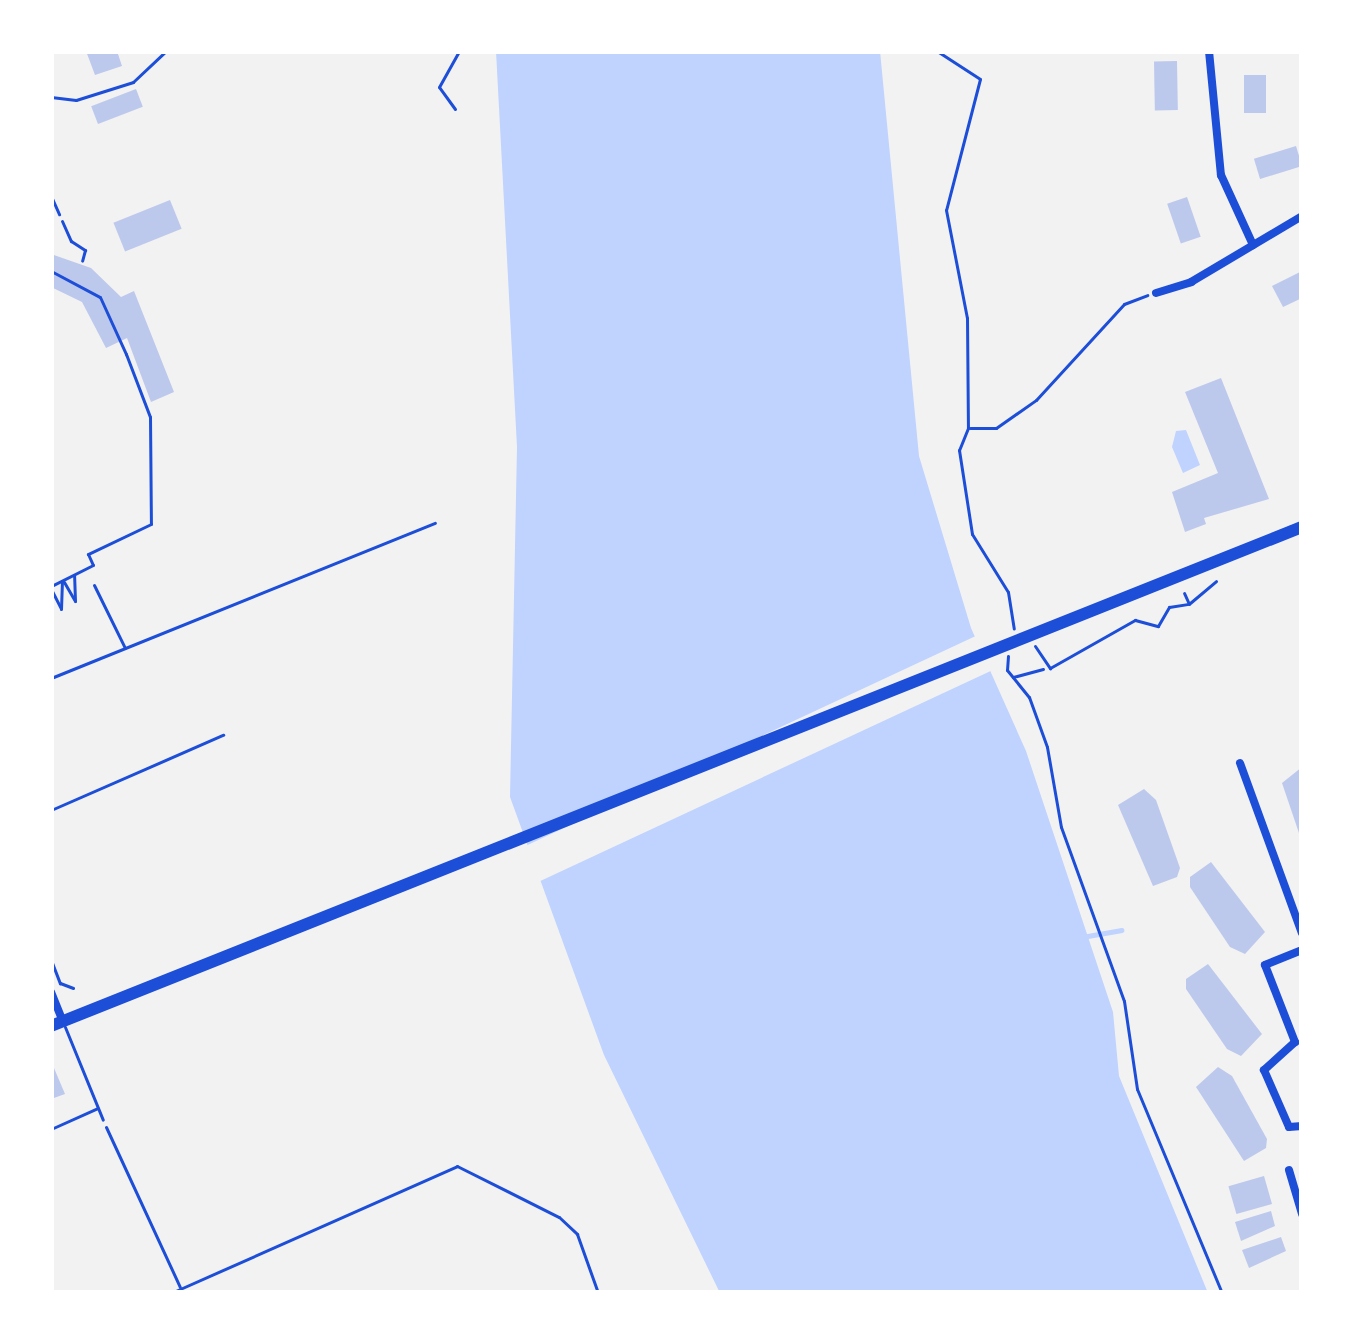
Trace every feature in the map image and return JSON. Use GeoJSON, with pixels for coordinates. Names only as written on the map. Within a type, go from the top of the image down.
{"type":"FeatureCollection","features":[{"type":"Feature","properties":{"kind":"main road"},"geometry":{"type":"LineString","coordinates":[[57,1023],[1302,527]]}},
{"type":"Feature","properties":{"kind":"street"},"geometry":{"type":"LineString","coordinates":[[1209,51],[1221,176],[1253,245]]}},
{"type":"Feature","properties":{"kind":"street"},"geometry":{"type":"LineString","coordinates":[[1156,292],[1302,216]]}},
{"type":"Feature","properties":{"kind":"street"},"geometry":{"type":"LineString","coordinates":[[1240,763],[1302,932]]}},
{"type":"Feature","properties":{"kind":"street"},"geometry":{"type":"LineString","coordinates":[[1302,950],[1265,965],[1295,1042],[1264,1070],[1288,1127],[1302,1126]]}},
{"type":"Feature","properties":{"kind":"street"},"geometry":{"type":"LineString","coordinates":[[51,992],[57,1023]]}},
{"type":"Feature","properties":{"kind":"street"},"geometry":{"type":"LineString","coordinates":[[1289,1170],[1302,1214]]}},
{"type":"Feature","properties":{"kind":"lane"},"geometry":{"type":"LineString","coordinates":[[51,97],[76,100],[133,82],[166,51]]}},
{"type":"Feature","properties":{"kind":"lane"},"geometry":{"type":"LineString","coordinates":[[51,196],[59,214]]}},
{"type":"Feature","properties":{"kind":"lane"},"geometry":{"type":"LineString","coordinates":[[51,678],[435,523]]}},
{"type":"Feature","properties":{"kind":"lane"},"geometry":{"type":"LineString","coordinates":[[94,585],[125,650]]}},
{"type":"Feature","properties":{"kind":"lane"},"geometry":{"type":"LineString","coordinates":[[51,810],[223,735]]}},
{"type":"Feature","properties":{"kind":"lane"},"geometry":{"type":"LineString","coordinates":[[57,1023],[103,1120]]}},
{"type":"Feature","properties":{"kind":"lane"},"geometry":{"type":"LineString","coordinates":[[51,1129],[98,1108]]}},
{"type":"Feature","properties":{"kind":"path"},"geometry":{"type":"LineString","coordinates":[[455,109],[439,87],[459,51]]}},
{"type":"Feature","properties":{"kind":"path"},"geometry":{"type":"LineString","coordinates":[[937,51],[964,63],[981,88],[954,156],[946,210],[967,318],[968,428],[959,450],[972,534],[1019,618],[1012,634]]}},
{"type":"Feature","properties":{"kind":"path"},"geometry":{"type":"LineString","coordinates":[[59,214],[70,242],[86,250],[82,261]]}},
{"type":"Feature","properties":{"kind":"path"},"geometry":{"type":"LineString","coordinates":[[51,271],[81,280],[100,298],[150,417],[151,524],[88,554],[93,565],[63,580],[51,588],[63,608],[63,580]]}},
{"type":"Feature","properties":{"kind":"path"},"geometry":{"type":"LineString","coordinates":[[968,428],[996,428],[1036,400],[1124,304],[1156,292]]}},
{"type":"Feature","properties":{"kind":"path"},"geometry":{"type":"LineString","coordinates":[[63,580],[75,601],[74,575]]}},
{"type":"Feature","properties":{"kind":"path"},"geometry":{"type":"LineString","coordinates":[[1011,677],[1045,668],[1135,620],[1158,626],[1169,607],[1189,604],[1216,581]]}},
{"type":"Feature","properties":{"kind":"path"},"geometry":{"type":"LineString","coordinates":[[1184,592],[1189,604]]}},
{"type":"Feature","properties":{"kind":"path"},"geometry":{"type":"LineString","coordinates":[[1030,634],[1045,668]]}},
{"type":"Feature","properties":{"kind":"path"},"geometry":{"type":"LineString","coordinates":[[1009,649],[1011,677],[1028,697],[1047,747],[1058,817],[1133,1034],[1136,1084],[1222,1293]]}},
{"type":"Feature","properties":{"kind":"path"},"geometry":{"type":"LineString","coordinates":[[51,960],[61,983],[73,988]]}},
{"type":"Feature","properties":{"kind":"path"},"geometry":{"type":"LineString","coordinates":[[103,1120],[176,1292],[458,1166],[560,1217],[577,1234],[598,1293]]}},
{"type":"Feature","properties":{"kind":"water"},"geometry":{"type":"Polygon","coordinates":[[[496,51],[880,51],[919,456],[971,628],[1026,751],[1113,1012],[1119,1076],[1208,1293],[720,1293],[604,1055],[510,797],[517,447],[496,51]]]}},
{"type":"Feature","properties":{"kind":"water"},"geometry":{"type":"Polygon","coordinates":[[[1186,430],[1200,465],[1183,473],[1172,447],[1176,431],[1186,430]]]}},
{"type":"Feature","properties":{"kind":"pier"},"geometry":{"type":"Polygon","coordinates":[[[980,634],[996,668],[539,881],[523,847],[980,634]]]}},
{"type":"Feature","properties":{"kind":"building"},"geometry":{"type":"Polygon","coordinates":[[[86,51],[117,51],[122,66],[95,75],[86,51]]]}},
{"type":"Feature","properties":{"kind":"building"},"geometry":{"type":"Polygon","coordinates":[[[1154,61],[1177,61],[1178,110],[1155,110],[1154,61]]]}},
{"type":"Feature","properties":{"kind":"building"},"geometry":{"type":"Polygon","coordinates":[[[1244,75],[1266,75],[1266,113],[1244,113],[1244,75]]]}},
{"type":"Feature","properties":{"kind":"building"},"geometry":{"type":"Polygon","coordinates":[[[136,89],[143,107],[98,124],[91,106],[136,89]]]}},
{"type":"Feature","properties":{"kind":"building"},"geometry":{"type":"Polygon","coordinates":[[[1296,146],[1302,166],[1260,179],[1254,159],[1296,146]]]}},
{"type":"Feature","properties":{"kind":"building"},"geometry":{"type":"Polygon","coordinates":[[[1187,197],[1201,237],[1181,244],[1167,204],[1187,197]]]}},
{"type":"Feature","properties":{"kind":"building"},"geometry":{"type":"Polygon","coordinates":[[[170,200],[182,229],[125,252],[113,223],[170,200]]]}},
{"type":"Feature","properties":{"kind":"building"},"geometry":{"type":"Polygon","coordinates":[[[51,254],[91,268],[121,297],[134,291],[174,392],[151,402],[127,338],[106,348],[82,302],[51,287],[51,254]]]}},
{"type":"Feature","properties":{"kind":"building"},"geometry":{"type":"Polygon","coordinates":[[[1302,271],[1302,298],[1283,307],[1272,286],[1302,271]]]}},
{"type":"Feature","properties":{"kind":"building"},"geometry":{"type":"Polygon","coordinates":[[[1221,378],[1269,499],[1204,518],[1206,524],[1185,532],[1172,492],[1218,473],[1185,392],[1221,378]]]}},
{"type":"Feature","properties":{"kind":"building"},"geometry":{"type":"Polygon","coordinates":[[[1302,767],[1302,839],[1301,839],[1282,783],[1302,767]]]}},
{"type":"Feature","properties":{"kind":"building"},"geometry":{"type":"Polygon","coordinates":[[[1144,789],[1156,800],[1180,868],[1177,877],[1153,886],[1118,805],[1144,789]]]}},
{"type":"Feature","properties":{"kind":"building"},"geometry":{"type":"Polygon","coordinates":[[[1211,862],[1265,932],[1245,954],[1230,947],[1190,887],[1190,877],[1211,862]]]}},
{"type":"Feature","properties":{"kind":"building"},"geometry":{"type":"Polygon","coordinates":[[[1208,964],[1262,1034],[1241,1056],[1227,1049],[1186,989],[1186,979],[1208,964]]]}},
{"type":"Feature","properties":{"kind":"building"},"geometry":{"type":"Polygon","coordinates":[[[51,1061],[65,1094],[51,1099],[51,1061]]]}},
{"type":"Feature","properties":{"kind":"building"},"geometry":{"type":"Polygon","coordinates":[[[1218,1067],[1232,1076],[1267,1139],[1266,1148],[1244,1161],[1196,1087],[1218,1067]]]}},
{"type":"Feature","properties":{"kind":"building"},"geometry":{"type":"Polygon","coordinates":[[[1264,1176],[1272,1204],[1236,1214],[1228,1186],[1264,1176]]]}},
{"type":"Feature","properties":{"kind":"building"},"geometry":{"type":"Polygon","coordinates":[[[1271,1211],[1275,1226],[1241,1241],[1235,1222],[1271,1211]]]}},
{"type":"Feature","properties":{"kind":"building"},"geometry":{"type":"Polygon","coordinates":[[[1281,1237],[1286,1251],[1249,1268],[1242,1250],[1281,1237]]]}},
{"type":"Feature","properties":{"kind":"waterway"},"geometry":{"type":"LineString","coordinates":[[1082,937],[1121,930]]}}]}
